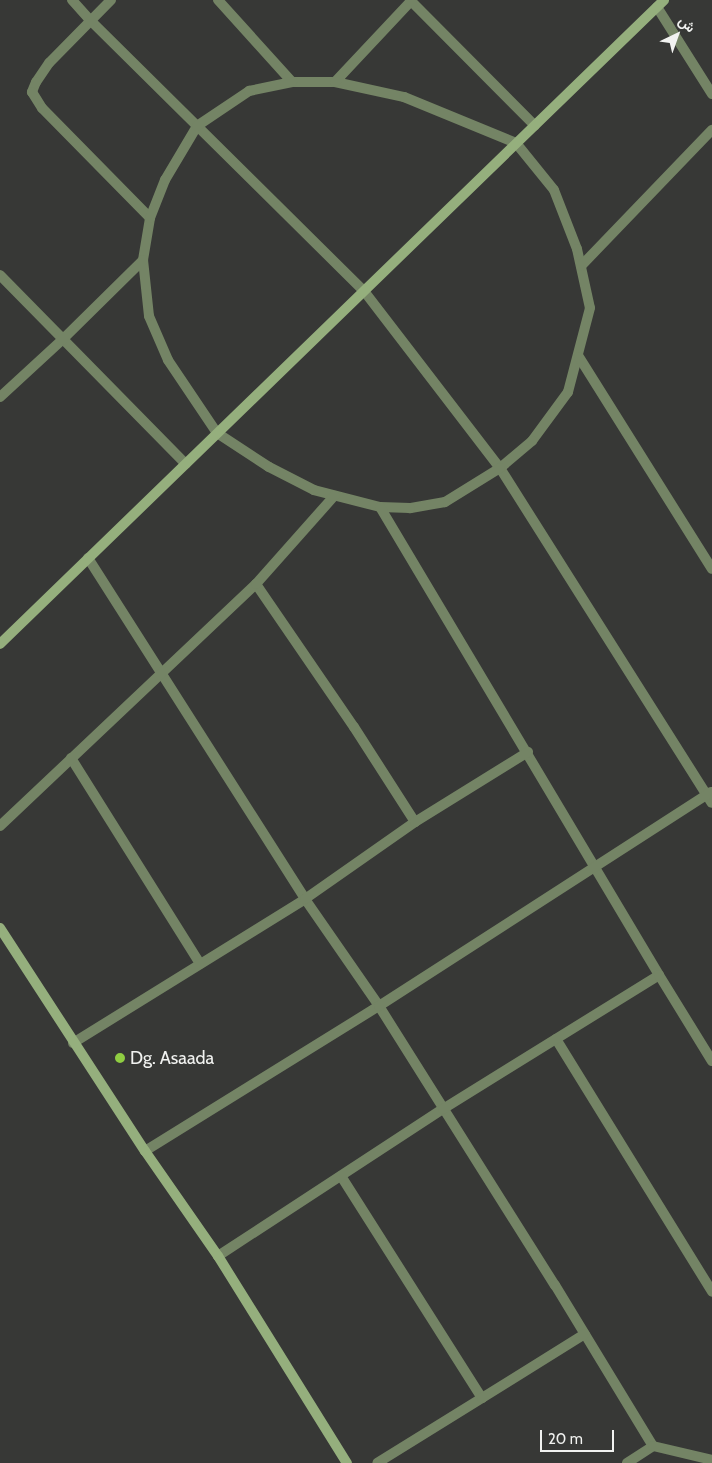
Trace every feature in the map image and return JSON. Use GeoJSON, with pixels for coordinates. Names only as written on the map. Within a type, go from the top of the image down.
{"type":"FeatureCollection","features":[{"type":"Feature","properties":{"kind":"street"},"geometry":{"type":"LineString","coordinates":[[72,0],[364,291],[500,468],[710,796],[593,866],[379,1006],[145,1151]]}},
{"type":"Feature","properties":{"kind":"street"},"geometry":{"type":"LineString","coordinates":[[111,0],[50,63],[36,82],[32,92],[48,115],[150,218]]}},
{"type":"Feature","properties":{"kind":"street"},"geometry":{"type":"LineString","coordinates":[[218,0],[292,82]]}},
{"type":"Feature","properties":{"kind":"street"},"geometry":{"type":"LineString","coordinates":[[335,82],[411,0],[535,126]]}},
{"type":"Feature","properties":{"kind":"street"},"geometry":{"type":"LineString","coordinates":[[0,644],[661,3],[712,94]]}},
{"type":"Feature","properties":{"kind":"street"},"geometry":{"type":"LineString","coordinates":[[292,82],[335,82],[404,97],[516,143],[554,190],[581,266],[590,308],[579,356],[568,392],[532,441],[500,468],[445,502],[410,508],[380,507],[314,490],[269,467],[217,433],[168,360],[149,316],[143,260],[150,218],[165,180],[197,126],[249,91],[292,82]]}},
{"type":"Feature","properties":{"kind":"street"},"geometry":{"type":"LineString","coordinates":[[581,266],[712,130]]}},
{"type":"Feature","properties":{"kind":"street"},"geometry":{"type":"LineString","coordinates":[[0,397],[62,340],[143,260]]}},
{"type":"Feature","properties":{"kind":"street"},"geometry":{"type":"LineString","coordinates":[[0,275],[186,464]]}},
{"type":"Feature","properties":{"kind":"street"},"geometry":{"type":"LineString","coordinates":[[579,356],[712,570]]}},
{"type":"Feature","properties":{"kind":"street"},"geometry":{"type":"LineString","coordinates":[[0,826],[256,584],[334,496]]}},
{"type":"Feature","properties":{"kind":"street"},"geometry":{"type":"LineString","coordinates":[[380,507],[528,752],[593,866],[712,1061]]}},
{"type":"Feature","properties":{"kind":"street"},"geometry":{"type":"LineString","coordinates":[[88,558],[305,899],[379,1006],[653,1446],[712,1460]]}},
{"type":"Feature","properties":{"kind":"street"},"geometry":{"type":"LineString","coordinates":[[256,584],[354,727],[415,822]]}},
{"type":"Feature","properties":{"kind":"street"},"geometry":{"type":"LineString","coordinates":[[73,1043],[305,899],[415,822],[528,752]]}},
{"type":"Feature","properties":{"kind":"street"},"geometry":{"type":"LineString","coordinates":[[71,758],[200,964]]}},
{"type":"Feature","properties":{"kind":"street"},"geometry":{"type":"LineString","coordinates":[[0,928],[73,1043],[218,1256],[346,1463]]}},
{"type":"Feature","properties":{"kind":"street"},"geometry":{"type":"LineString","coordinates":[[218,1256],[443,1109],[659,975]]}},
{"type":"Feature","properties":{"kind":"street"},"geometry":{"type":"LineString","coordinates":[[556,1040],[712,1292]]}},
{"type":"Feature","properties":{"kind":"street"},"geometry":{"type":"LineString","coordinates":[[341,1176],[482,1398]]}},
{"type":"Feature","properties":{"kind":"street"},"geometry":{"type":"LineString","coordinates":[[377,1463],[585,1334]]}},
{"type":"Feature","properties":{"kind":"street"},"geometry":{"type":"LineString","coordinates":[[628,1463],[653,1446]]}},
{"type":"Feature","properties":{"kind":"place","name":"Dg. Asaada"},"geometry":{"type":"Point","coordinates":[120,1058]}}]}
